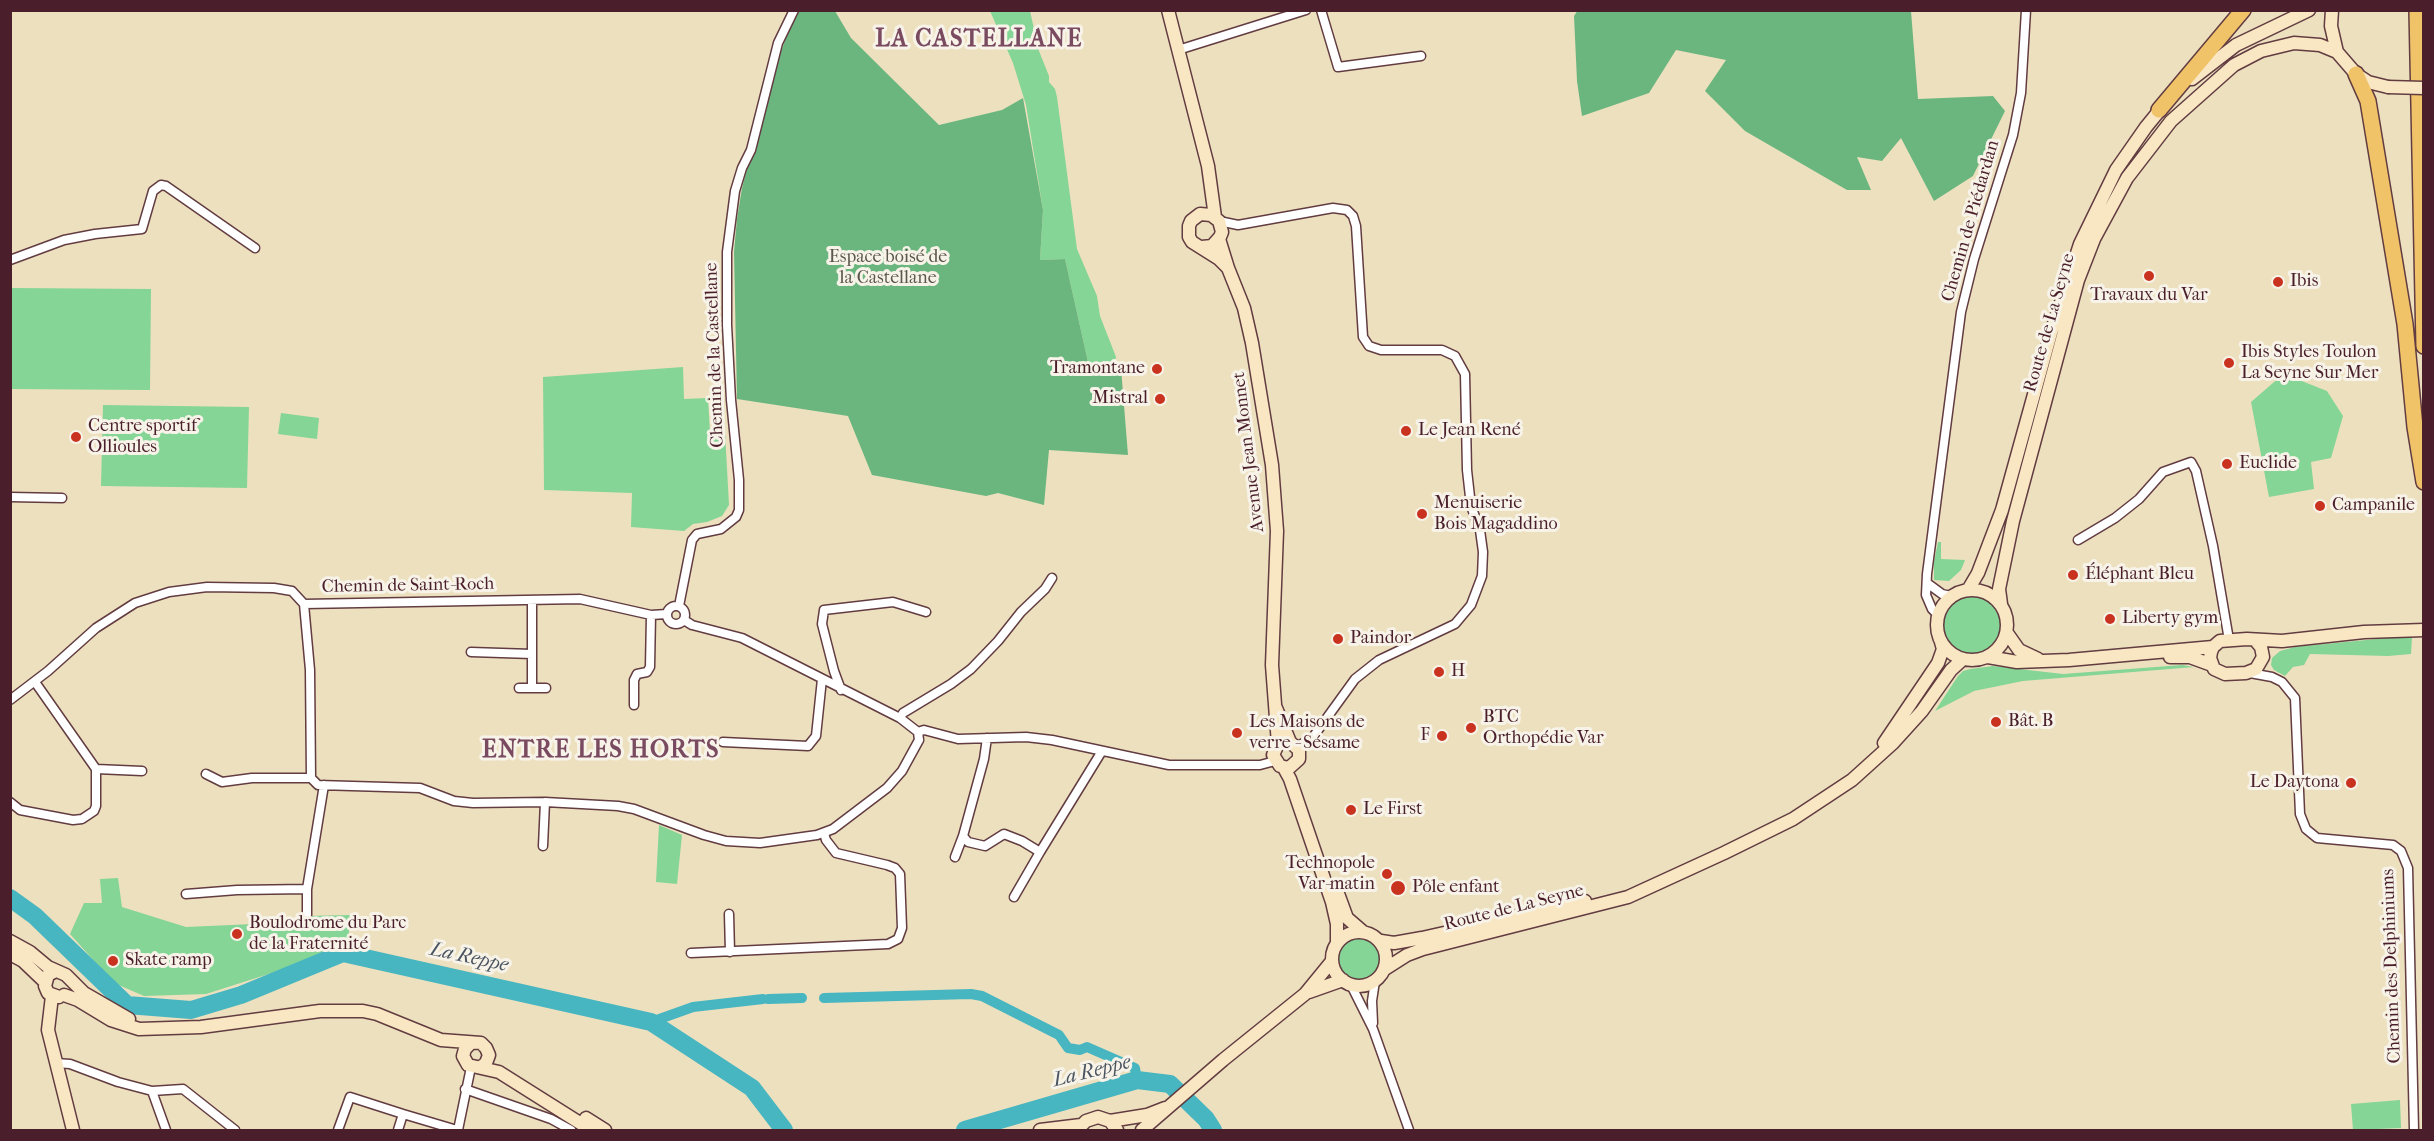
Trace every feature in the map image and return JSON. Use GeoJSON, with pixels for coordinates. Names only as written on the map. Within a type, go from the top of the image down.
{"type":"FeatureCollection","features":[{"type":"Feature","properties":{"kind":"highway"},"geometry":{"type":"LineString","coordinates":[[2159,110],[2243,10]]}},
{"type":"Feature","properties":{"kind":"highway"},"geometry":{"type":"LineString","coordinates":[[2417,10],[2424,346]]}},
{"type":"Feature","properties":{"kind":"highway"},"geometry":{"type":"LineString","coordinates":[[2356,74],[2368,101],[2372,124],[2405,324],[2415,427],[2424,482]]}},
{"type":"Feature","properties":{"kind":"main road"},"geometry":{"type":"LineString","coordinates":[[1168,10],[1210,181],[1217,219],[1222,232],[1220,238],[1212,246],[1202,247],[1192,242],[1188,231],[1191,221],[1200,214],[1210,181]]}},
{"type":"Feature","properties":{"kind":"main road","name":"Route de La Seyne"},"geometry":{"type":"LineString","coordinates":[[1968,590],[1978,573],[2002,510],[2051,333],[2080,244],[2116,170],[2159,110],[2206,67],[2229,49],[2309,10]]}},
{"type":"Feature","properties":{"kind":"main road"},"geometry":{"type":"LineString","coordinates":[[2332,10],[2331,26],[2337,52],[2356,74],[2368,82],[2388,87],[2424,88]]}},
{"type":"Feature","properties":{"kind":"main road","name":"Route de La Seyne"},"geometry":{"type":"LineString","coordinates":[[2001,604],[1999,589],[2013,521],[2078,280],[2094,239],[2127,178],[2171,121],[2217,77],[2234,65],[2261,51],[2294,43],[2320,45],[2337,52]]}},
{"type":"Feature","properties":{"kind":"main road"},"geometry":{"type":"LineString","coordinates":[[1200,214],[1211,215],[1217,219]]}},
{"type":"Feature","properties":{"kind":"main road","name":"Avenue Jean Monnet"},"geometry":{"type":"LineString","coordinates":[[1220,238],[1228,268],[1244,308],[1252,343],[1264,409],[1274,486],[1277,531],[1272,674],[1276,708],[1289,744],[1300,755],[1297,763],[1301,786],[1343,908],[1347,918],[1362,931]]}},
{"type":"Feature","properties":{"kind":"main road","name":"Avenue Jean Monnet"},"geometry":{"type":"LineString","coordinates":[[1202,247],[1228,268]]}},
{"type":"Feature","properties":{"kind":"main road"},"geometry":{"type":"LineString","coordinates":[[1988,657],[2000,647],[2007,633],[2006,613],[2001,604],[1990,594],[1968,590],[1951,596],[1938,615],[1938,633],[1941,642],[1947,650],[1963,659],[1976,660],[1988,657],[2017,662],[2108,657],[2213,646],[2220,641],[2229,640],[2283,641],[2364,632],[2424,630]]}},
{"type":"Feature","properties":{"kind":"main road"},"geometry":{"type":"LineString","coordinates":[[2007,633],[2019,650],[2028,656],[2045,661]]}},
{"type":"Feature","properties":{"kind":"main road"},"geometry":{"type":"LineString","coordinates":[[2255,640],[2261,647],[2262,660]]}},
{"type":"Feature","properties":{"kind":"main road"},"geometry":{"type":"LineString","coordinates":[[2108,657],[2190,657],[2212,665],[2220,673],[2246,673],[2256,669],[2262,660],[2283,641]]}},
{"type":"Feature","properties":{"kind":"main road","name":"Route de La Seyne"},"geometry":{"type":"LineString","coordinates":[[1876,756],[1938,663],[1942,650],[1941,642]]}},
{"type":"Feature","properties":{"kind":"main road"},"geometry":{"type":"LineString","coordinates":[[2212,665],[2210,658],[2213,646]]}},
{"type":"Feature","properties":{"kind":"main road","name":"Route de La Seyne"},"geometry":{"type":"LineString","coordinates":[[1385,969],[1407,955],[1423,949],[1628,897],[1793,819],[1851,780],[1900,735],[1922,711],[1951,670],[1963,659]]}},
{"type":"Feature","properties":{"kind":"main road","name":"Avenue Jean Monnet"},"geometry":{"type":"LineString","coordinates":[[1279,765],[1274,751],[1289,744]]}},
{"type":"Feature","properties":{"kind":"main road"},"geometry":{"type":"LineString","coordinates":[[1279,765],[1297,763]]}},
{"type":"Feature","properties":{"kind":"main road"},"geometry":{"type":"LineString","coordinates":[[1142,1131],[1193,1085],[1305,994],[1332,962],[1337,943],[1337,924],[1332,903],[1290,778],[1279,765]]}},
{"type":"Feature","properties":{"kind":"main road","name":"Route de La Seyne"},"geometry":{"type":"LineString","coordinates":[[1381,941],[1394,943],[1422,938],[1653,884]]}},
{"type":"Feature","properties":{"kind":"main road"},"geometry":{"type":"LineString","coordinates":[[1305,994],[1347,982],[1367,985],[1375,981],[1385,969],[1385,950],[1376,936],[1362,931],[1348,934],[1337,943]]}},
{"type":"Feature","properties":{"kind":"main road"},"geometry":{"type":"LineString","coordinates":[[10,941],[66,975],[84,993],[121,1016],[159,1028]]}},
{"type":"Feature","properties":{"kind":"main road"},"geometry":{"type":"LineString","coordinates":[[10,954],[28,965],[45,982]]}},
{"type":"Feature","properties":{"kind":"main road"},"geometry":{"type":"LineString","coordinates":[[1332,962],[1337,975],[1347,982]]}},
{"type":"Feature","properties":{"kind":"main road"},"geometry":{"type":"LineString","coordinates":[[56,971],[48,975],[45,982],[46,990],[78,1000],[111,1020],[140,1029],[201,1027],[320,1011],[349,1010],[377,1014],[441,1040],[463,1056],[466,1062],[476,1067],[499,1072],[591,1131]]}},
{"type":"Feature","properties":{"kind":"main road"},"geometry":{"type":"LineString","coordinates":[[69,980],[69,990],[58,995],[48,1030],[73,1131]]}},
{"type":"Feature","properties":{"kind":"main road"},"geometry":{"type":"LineString","coordinates":[[441,1040],[470,1044],[477,1042],[484,1045],[489,1055],[604,1131]]}},
{"type":"Feature","properties":{"kind":"main road"},"geometry":{"type":"LineString","coordinates":[[463,1056],[470,1044]]}},
{"type":"Feature","properties":{"kind":"main road"},"geometry":{"type":"LineString","coordinates":[[476,1067],[486,1063],[489,1055]]}},
{"type":"Feature","properties":{"kind":"main road"},"geometry":{"type":"LineString","coordinates":[[1040,1131],[1079,1128],[1092,1118],[1104,1118],[1114,1126],[1169,1107]]}},
{"type":"Feature","properties":{"kind":"street","name":"Chemin de la Castellane"},"geometry":{"type":"LineString","coordinates":[[679,606],[692,540],[697,534],[721,529],[736,517],[739,510],[739,480],[731,400],[727,325],[727,252],[735,191],[742,168],[751,150],[778,43],[794,10]]}},
{"type":"Feature","properties":{"kind":"street"},"geometry":{"type":"LineString","coordinates":[[1178,50],[1306,10]]}},
{"type":"Feature","properties":{"kind":"street"},"geometry":{"type":"LineString","coordinates":[[1321,10],[1338,67],[1421,56]]}},
{"type":"Feature","properties":{"kind":"street","name":"Chemin de Piédardan"},"geometry":{"type":"LineString","coordinates":[[1927,583],[1961,312],[1974,259],[2013,135],[2020,93],[2026,10]]}},
{"type":"Feature","properties":{"kind":"street"},"geometry":{"type":"LineString","coordinates":[[10,260],[64,240],[95,234],[142,230],[153,191],[161,185],[166,186],[255,248]]}},
{"type":"Feature","properties":{"kind":"street"},"geometry":{"type":"LineString","coordinates":[[1220,238],[1238,225],[1333,208],[1347,210],[1353,216],[1356,226],[1363,337],[1369,346],[1381,350],[1442,350],[1455,356],[1464,370],[1467,470],[1471,506],[1480,530],[1483,552],[1482,576],[1471,605],[1455,624],[1379,660],[1355,679],[1313,737],[1289,744]]}},
{"type":"Feature","properties":{"kind":"street"},"geometry":{"type":"LineString","coordinates":[[1217,219],[1238,225]]}},
{"type":"Feature","properties":{"kind":"street"},"geometry":{"type":"LineString","coordinates":[[2078,540],[2115,518],[2139,499],[2163,472],[2191,462],[2196,471],[2213,546],[2229,640]]}},
{"type":"Feature","properties":{"kind":"street"},"geometry":{"type":"LineString","coordinates":[[10,497],[62,498]]}},
{"type":"Feature","properties":{"kind":"street"},"geometry":{"type":"LineString","coordinates":[[900,718],[903,713],[971,669],[998,641],[1021,612],[1045,589],[1052,578]]}},
{"type":"Feature","properties":{"kind":"street"},"geometry":{"type":"LineString","coordinates":[[1927,583],[1942,594],[1951,596]]}},
{"type":"Feature","properties":{"kind":"street"},"geometry":{"type":"LineString","coordinates":[[1927,583],[1926,595],[1932,609],[1938,615]]}},
{"type":"Feature","properties":{"kind":"street","name":"Chemin de Saint-Roch"},"geometry":{"type":"LineString","coordinates":[[10,700],[35,682],[101,624],[135,603],[150,597],[207,586],[274,588],[292,591],[303,604],[580,599],[594,600],[651,615],[667,614]]}},
{"type":"Feature","properties":{"kind":"street"},"geometry":{"type":"LineString","coordinates":[[532,601],[532,688]]}},
{"type":"Feature","properties":{"kind":"street"},"geometry":{"type":"LineString","coordinates":[[841,690],[822,624],[824,609],[893,602],[926,612]]}},
{"type":"Feature","properties":{"kind":"street"},"geometry":{"type":"LineString","coordinates":[[303,604],[310,670],[311,778],[313,782],[324,785],[420,788],[454,801],[472,803],[545,802],[618,806],[634,809],[726,841],[760,843],[824,833],[833,829],[887,788],[902,771],[923,735]]}},
{"type":"Feature","properties":{"kind":"street"},"geometry":{"type":"LineString","coordinates":[[672,606],[679,606],[685,612],[684,620],[675,624],[668,620],[667,614],[672,606]]}},
{"type":"Feature","properties":{"kind":"street"},"geometry":{"type":"LineString","coordinates":[[634,705],[634,680],[637,674],[647,672],[650,667],[651,615]]}},
{"type":"Feature","properties":{"kind":"street"},"geometry":{"type":"LineString","coordinates":[[684,620],[692,625],[742,638],[900,718],[923,735],[958,739],[1034,738],[1169,765],[1279,765]]}},
{"type":"Feature","properties":{"kind":"street"},"geometry":{"type":"LineString","coordinates":[[471,652],[532,654]]}},
{"type":"Feature","properties":{"kind":"street","name":"Chemin des Delphiniums"},"geometry":{"type":"LineString","coordinates":[[2262,660],[2272,676],[2289,688],[2295,698],[2300,814],[2306,829],[2317,838],[2393,845],[2401,851],[2408,868],[2414,1131]]}},
{"type":"Feature","properties":{"kind":"street"},"geometry":{"type":"LineString","coordinates":[[2246,673],[2272,676]]}},
{"type":"Feature","properties":{"kind":"street"},"geometry":{"type":"LineString","coordinates":[[723,742],[808,746],[816,736],[822,679]]}},
{"type":"Feature","properties":{"kind":"street"},"geometry":{"type":"LineString","coordinates":[[10,802],[20,810],[73,820],[82,819],[94,811],[96,806],[96,770],[35,682]]}},
{"type":"Feature","properties":{"kind":"street"},"geometry":{"type":"LineString","coordinates":[[519,688],[546,688]]}},
{"type":"Feature","properties":{"kind":"street"},"geometry":{"type":"LineString","coordinates":[[955,858],[984,759],[987,738]]}},
{"type":"Feature","properties":{"kind":"street"},"geometry":{"type":"LineString","coordinates":[[1014,897],[1102,751]]}},
{"type":"Feature","properties":{"kind":"street"},"geometry":{"type":"LineString","coordinates":[[96,770],[142,771]]}},
{"type":"Feature","properties":{"kind":"street"},"geometry":{"type":"LineString","coordinates":[[206,774],[222,782],[252,778],[311,778]]}},
{"type":"Feature","properties":{"kind":"street"},"geometry":{"type":"LineString","coordinates":[[307,915],[308,889],[324,785]]}},
{"type":"Feature","properties":{"kind":"street"},"geometry":{"type":"LineString","coordinates":[[543,846],[545,802]]}},
{"type":"Feature","properties":{"kind":"street"},"geometry":{"type":"LineString","coordinates":[[691,953],[888,944],[898,939],[902,928],[900,874],[895,868],[887,865],[836,853],[826,840],[824,833]]}},
{"type":"Feature","properties":{"kind":"street"},"geometry":{"type":"LineString","coordinates":[[963,836],[969,842],[985,846],[1004,834],[1040,852]]}},
{"type":"Feature","properties":{"kind":"street"},"geometry":{"type":"LineString","coordinates":[[186,894],[237,890],[308,889]]}},
{"type":"Feature","properties":{"kind":"street"},"geometry":{"type":"LineString","coordinates":[[729,914],[730,952]]}},
{"type":"Feature","properties":{"kind":"street"},"geometry":{"type":"LineString","coordinates":[[1373,1029],[1372,1001],[1375,981]]}},
{"type":"Feature","properties":{"kind":"street"},"geometry":{"type":"LineString","coordinates":[[1347,982],[1373,1029],[1408,1131]]}},
{"type":"Feature","properties":{"kind":"street"},"geometry":{"type":"LineString","coordinates":[[56,1063],[63,1062],[118,1082],[152,1091],[183,1089],[235,1131]]}},
{"type":"Feature","properties":{"kind":"street"},"geometry":{"type":"LineString","coordinates":[[338,1131],[350,1097],[457,1131],[465,1089],[476,1067]]}},
{"type":"Feature","properties":{"kind":"street"},"geometry":{"type":"LineString","coordinates":[[465,1089],[551,1119],[571,1131]]}},
{"type":"Feature","properties":{"kind":"street"},"geometry":{"type":"LineString","coordinates":[[152,1091],[166,1131]]}},
{"type":"Feature","properties":{"kind":"street"},"geometry":{"type":"LineString","coordinates":[[398,1131],[403,1114]]}},
{"type":"Feature","properties":{"kind":"green space"},"geometry":{"type":"Polygon","coordinates":[[[1578,10],[1911,11],[1918,99],[1993,96],[2005,111],[1973,176],[1934,201],[1901,138],[1882,161],[1857,157],[1871,190],[1847,190],[1745,131],[1705,91],[1726,60],[1676,50],[1649,93],[1582,116],[1577,81],[1574,16],[1578,10]]]}},
{"type":"Feature","properties":{"kind":"green space","name":"Espace boisé de la Castellane"},"geometry":{"type":"Polygon","coordinates":[[[796,11],[835,11],[851,38],[939,125],[1002,110],[1023,98],[1043,210],[1040,260],[1065,259],[1088,362],[1102,370],[1121,368],[1128,455],[1049,450],[1044,505],[998,493],[986,496],[872,475],[848,416],[737,399],[734,252],[737,219],[742,188],[769,84],[796,11]]]}},
{"type":"Feature","properties":{"kind":"green space"},"geometry":{"type":"Polygon","coordinates":[[[990,11],[1030,11],[1039,51],[1049,76],[1049,82],[1055,89],[1057,97],[1077,249],[1097,296],[1100,316],[1116,357],[1113,369],[1102,370],[1088,362],[1065,259],[1040,260],[1043,210],[1026,105],[1013,63],[990,11]]]}},
{"type":"Feature","properties":{"kind":"green space"},"geometry":{"type":"Polygon","coordinates":[[[11,288],[151,289],[150,390],[11,389],[11,288]]]}},
{"type":"Feature","properties":{"kind":"green space"},"geometry":{"type":"Polygon","coordinates":[[[683,367],[684,399],[708,398],[710,432],[725,432],[729,505],[722,516],[693,524],[684,531],[631,527],[632,493],[544,490],[543,377],[683,367]]]}},
{"type":"Feature","properties":{"kind":"green space"},"geometry":{"type":"Polygon","coordinates":[[[2281,376],[2289,376],[2327,391],[2343,416],[2331,458],[2311,462],[2314,489],[2269,497],[2251,402],[2281,376]]]}},
{"type":"Feature","properties":{"kind":"green space"},"geometry":{"type":"Polygon","coordinates":[[[103,405],[249,407],[247,488],[101,486],[103,405]]]}},
{"type":"Feature","properties":{"kind":"green space"},"geometry":{"type":"Polygon","coordinates":[[[281,413],[319,418],[317,439],[278,434],[281,413]]]}},
{"type":"Feature","properties":{"kind":"green space"},"geometry":{"type":"Polygon","coordinates":[[[1938,542],[1941,542],[1941,559],[1965,560],[1961,570],[1949,581],[1934,580],[1934,562],[1938,542]]]}},
{"type":"Feature","properties":{"kind":"green space"},"geometry":{"type":"Polygon","coordinates":[[[1972,590],[1985,593],[1997,600],[2004,612],[2007,625],[2004,638],[1997,650],[1985,657],[1972,660],[1959,657],[1947,650],[1940,638],[1937,625],[1940,612],[1947,600],[1959,593],[1972,590]]]}},
{"type":"Feature","properties":{"kind":"green space"},"geometry":{"type":"Polygon","coordinates":[[[2412,637],[2411,654],[2388,656],[2310,654],[2304,665],[2293,667],[2285,676],[2274,670],[2271,665],[2272,658],[2280,651],[2295,647],[2412,637]]]}},
{"type":"Feature","properties":{"kind":"green space"},"geometry":{"type":"Polygon","coordinates":[[[2182,665],[2194,667],[2023,681],[1974,691],[1935,711],[1958,676],[1970,669],[1993,666],[2063,674],[2182,665]]]}},
{"type":"Feature","properties":{"kind":"green space"},"geometry":{"type":"Polygon","coordinates":[[[659,825],[682,835],[677,884],[656,882],[659,825]]]}},
{"type":"Feature","properties":{"kind":"green space"},"geometry":{"type":"Polygon","coordinates":[[[118,878],[122,907],[186,927],[298,922],[303,916],[351,915],[347,949],[206,994],[144,996],[114,983],[70,934],[84,903],[102,903],[100,879],[118,878]]]}},
{"type":"Feature","properties":{"kind":"green space"},"geometry":{"type":"Polygon","coordinates":[[[1354,932],[1364,932],[1374,936],[1382,944],[1386,959],[1382,974],[1374,982],[1364,986],[1354,986],[1344,982],[1336,974],[1332,964],[1332,954],[1336,944],[1344,936],[1354,932]]]}},
{"type":"Feature","properties":{"kind":"green space"},"geometry":{"type":"Polygon","coordinates":[[[2400,1100],[2401,1128],[2353,1130],[2351,1104],[2400,1100]]]}},
{"type":"Feature","properties":{"kind":"waterway","name":"La Reppe"},"geometry":{"type":"LineString","coordinates":[[10,898],[35,916],[127,1005],[191,1010],[241,995],[343,953],[651,1022],[752,1088],[784,1130]]}},
{"type":"Feature","properties":{"kind":"waterway"},"geometry":{"type":"LineString","coordinates":[[824,998],[971,994],[982,996],[1059,1035],[1068,1048],[1080,1050],[1087,1047],[1135,1068],[1137,1080]]}},
{"type":"Feature","properties":{"kind":"waterway"},"geometry":{"type":"LineString","coordinates":[[768,999],[802,998]]}},
{"type":"Feature","properties":{"kind":"waterway"},"geometry":{"type":"LineString","coordinates":[[651,1022],[693,1007],[763,999]]}},
{"type":"Feature","properties":{"kind":"waterway","name":"La Reppe"},"geometry":{"type":"LineString","coordinates":[[965,1130],[1137,1080],[1170,1084],[1206,1119],[1213,1130]]}},
{"type":"Feature","properties":{"kind":"place","name":"Travaux du Var"},"geometry":{"type":"Point","coordinates":[2149,276]}},
{"type":"Feature","properties":{"kind":"place","name":"Ibis"},"geometry":{"type":"Point","coordinates":[2278,282]}},
{"type":"Feature","properties":{"kind":"place","name":"Ibis Styles Toulon La Seyne Sur Mer"},"geometry":{"type":"Point","coordinates":[2229,363]}},
{"type":"Feature","properties":{"kind":"place","name":"Tramontane"},"geometry":{"type":"Point","coordinates":[1157,369]}},
{"type":"Feature","properties":{"kind":"place","name":"Mistral"},"geometry":{"type":"Point","coordinates":[1160,399]}},
{"type":"Feature","properties":{"kind":"place","name":"Le Jean René"},"geometry":{"type":"Point","coordinates":[1406,431]}},
{"type":"Feature","properties":{"kind":"place","name":"Centre sportif Ollioules"},"geometry":{"type":"Point","coordinates":[76,437]}},
{"type":"Feature","properties":{"kind":"place","name":"Euclide"},"geometry":{"type":"Point","coordinates":[2227,464]}},
{"type":"Feature","properties":{"kind":"place","name":"Campanile"},"geometry":{"type":"Point","coordinates":[2320,506]}},
{"type":"Feature","properties":{"kind":"place","name":"Menuiserie Bois Magaddino"},"geometry":{"type":"Point","coordinates":[1422,514]}},
{"type":"Feature","properties":{"kind":"place","name":"Éléphant Bleu"},"geometry":{"type":"Point","coordinates":[2073,575]}},
{"type":"Feature","properties":{"kind":"place","name":"Liberty gym"},"geometry":{"type":"Point","coordinates":[2110,619]}},
{"type":"Feature","properties":{"kind":"place","name":"Paindor"},"geometry":{"type":"Point","coordinates":[1338,639]}},
{"type":"Feature","properties":{"kind":"place","name":"H"},"geometry":{"type":"Point","coordinates":[1439,672]}},
{"type":"Feature","properties":{"kind":"place","name":"Bât. B"},"geometry":{"type":"Point","coordinates":[1996,722]}},
{"type":"Feature","properties":{"kind":"place","name":"BTC Orthopédie Var"},"geometry":{"type":"Point","coordinates":[1471,728]}},
{"type":"Feature","properties":{"kind":"place","name":"Les Maisons de verre - Sésame"},"geometry":{"type":"Point","coordinates":[1237,733]}},
{"type":"Feature","properties":{"kind":"place","name":"F"},"geometry":{"type":"Point","coordinates":[1442,736]}},
{"type":"Feature","properties":{"kind":"place","name":"Le Daytona"},"geometry":{"type":"Point","coordinates":[2351,783]}},
{"type":"Feature","properties":{"kind":"place","name":"Le First"},"geometry":{"type":"Point","coordinates":[1351,810]}},
{"type":"Feature","properties":{"kind":"place","name":"Technopole Var-matin"},"geometry":{"type":"Point","coordinates":[1387,874]}},
{"type":"Feature","properties":{"kind":"place","name":"Pôle enfant"},"geometry":{"type":"Point","coordinates":[1398,888]}},
{"type":"Feature","properties":{"kind":"place","name":"Boulodrome du Parc de la Fraternité"},"geometry":{"type":"Point","coordinates":[237,934]}},
{"type":"Feature","properties":{"kind":"place","name":"Skate ramp"},"geometry":{"type":"Point","coordinates":[113,961]}},
{"type":"Feature","properties":{"kind":"district","name":"LA CASTELLANE"},"geometry":{"type":"Point","coordinates":[979,40]}},
{"type":"Feature","properties":{"kind":"district","name":"ENTRE LES HORTS"},"geometry":{"type":"Point","coordinates":[601,751]}}]}
